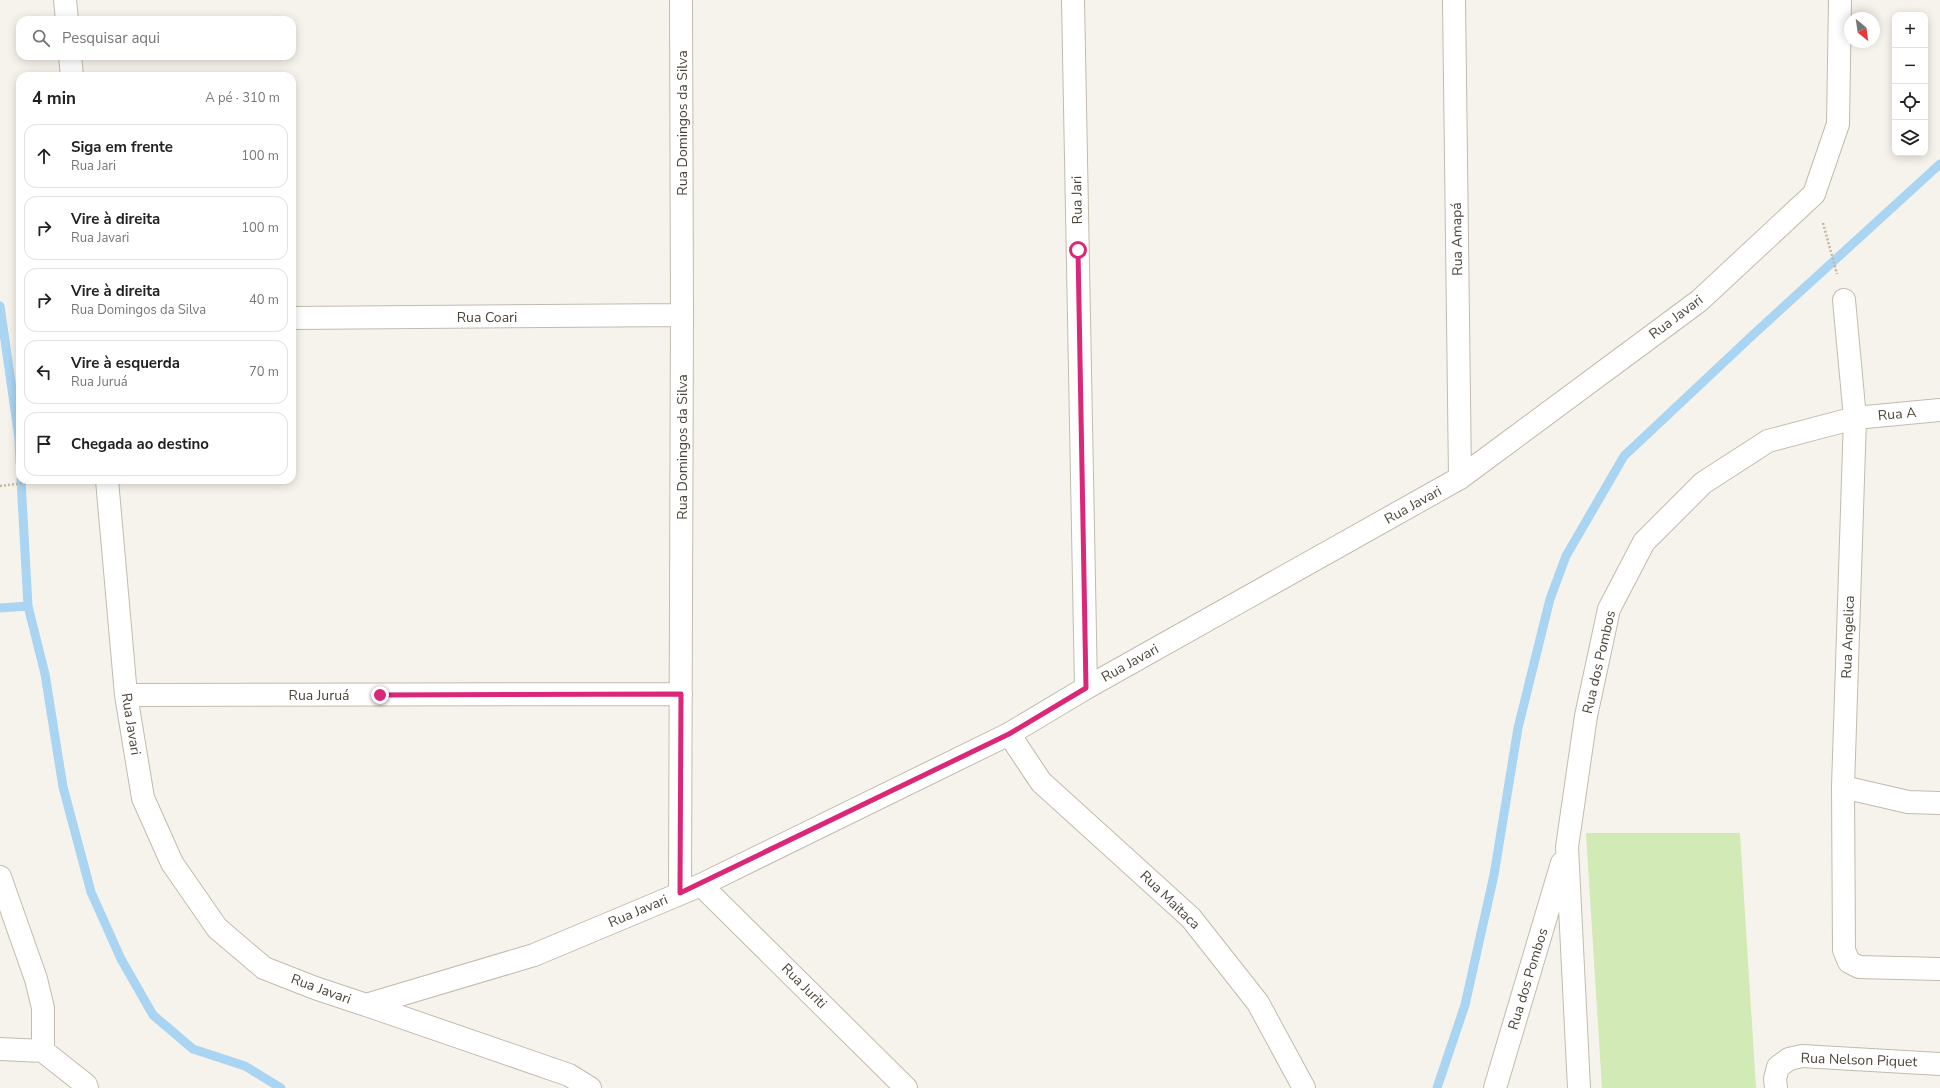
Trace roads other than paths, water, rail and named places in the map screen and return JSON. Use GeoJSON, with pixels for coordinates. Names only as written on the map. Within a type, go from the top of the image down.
{"type":"FeatureCollection","features":[{"type":"Feature","properties":{"kind":"street"},"geometry":{"type":"LineString","coordinates":[[65,0],[67,16]]}},
{"type":"Feature","properties":{"kind":"street","name":"Rua Domingos da Silva"},"geometry":{"type":"LineString","coordinates":[[680,893],[682,315],[681,0]]}},
{"type":"Feature","properties":{"kind":"street","name":"Rua Jari"},"geometry":{"type":"LineString","coordinates":[[1073,0],[1086,688]]}},
{"type":"Feature","properties":{"kind":"street","name":"Rua Amapá"},"geometry":{"type":"LineString","coordinates":[[1454,0],[1460,478]]}},
{"type":"Feature","properties":{"kind":"street","name":"Rua Javari"},"geometry":{"type":"LineString","coordinates":[[107,484],[126,695],[143,798],[172,863],[217,928],[264,968],[315,988],[366,1005],[534,955],[701,885],[1009,734],[1086,688],[1460,478],[1699,301],[1814,194],[1838,124],[1840,0]]}},
{"type":"Feature","properties":{"kind":"street"},"geometry":{"type":"LineString","coordinates":[[70,60],[72,72]]}},
{"type":"Feature","properties":{"kind":"street","name":"Rua Angelica"},"geometry":{"type":"LineString","coordinates":[[1844,300],[1855,418],[1843,787],[1844,950],[1849,962],[1859,967],[1940,969]]}},
{"type":"Feature","properties":{"kind":"street","name":"Rua Coari"},"geometry":{"type":"LineString","coordinates":[[296,318],[682,315]]}},
{"type":"Feature","properties":{"kind":"street","name":"Rua A"},"geometry":{"type":"LineString","coordinates":[[1855,418],[1940,410]]}},
{"type":"Feature","properties":{"kind":"street","name":"Rua dos Pombos"},"geometry":{"type":"LineString","coordinates":[[1495,1088],[1567,846],[1586,716],[1609,610],[1644,542],[1703,483],[1768,441],[1855,418]]}},
{"type":"Feature","properties":{"kind":"street","name":"Rua Juruá"},"geometry":{"type":"LineString","coordinates":[[126,695],[681,694]]}},
{"type":"Feature","properties":{"kind":"street","name":"Rua Maitaca"},"geometry":{"type":"LineString","coordinates":[[1009,734],[1041,782],[1191,918],[1258,1003],[1304,1088]]}},
{"type":"Feature","properties":{"kind":"street"},"geometry":{"type":"LineString","coordinates":[[1843,787],[1908,802],[1940,803]]}},
{"type":"Feature","properties":{"kind":"street","name":"Rua dos Pombos"},"geometry":{"type":"LineString","coordinates":[[1567,846],[1579,1088]]}},
{"type":"Feature","properties":{"kind":"street"},"geometry":{"type":"LineString","coordinates":[[0,877],[36,979],[43,1008],[43,1050]]}},
{"type":"Feature","properties":{"kind":"street","name":"Rua Juriti"},"geometry":{"type":"LineString","coordinates":[[701,885],[906,1088]]}},
{"type":"Feature","properties":{"kind":"street"},"geometry":{"type":"LineString","coordinates":[[366,1005],[569,1075],[590,1088]]}},
{"type":"Feature","properties":{"kind":"street"},"geometry":{"type":"LineString","coordinates":[[0,1049],[43,1050],[86,1084],[87,1088]]}},
{"type":"Feature","properties":{"kind":"street","name":"Rua Nelson Piquet"},"geometry":{"type":"LineString","coordinates":[[1776,1088],[1775,1079],[1778,1067],[1789,1059],[1802,1056],[1940,1064]]}},
{"type":"Feature","properties":{"kind":"waterway"},"geometry":{"type":"LineString","coordinates":[[1437,1088],[1465,1005],[1494,875],[1518,728],[1550,599],[1566,556],[1624,456],[1756,332],[1940,164]]}},
{"type":"Feature","properties":{"kind":"waterway"},"geometry":{"type":"LineString","coordinates":[[0,306],[16,417]]}},
{"type":"Feature","properties":{"kind":"waterway"},"geometry":{"type":"LineString","coordinates":[[21,484],[28,606],[45,674],[63,787],[91,892],[121,959],[153,1015],[193,1049],[245,1066],[281,1088]]}},
{"type":"Feature","properties":{"kind":"waterway"},"geometry":{"type":"LineString","coordinates":[[0,608],[28,606]]}}]}
